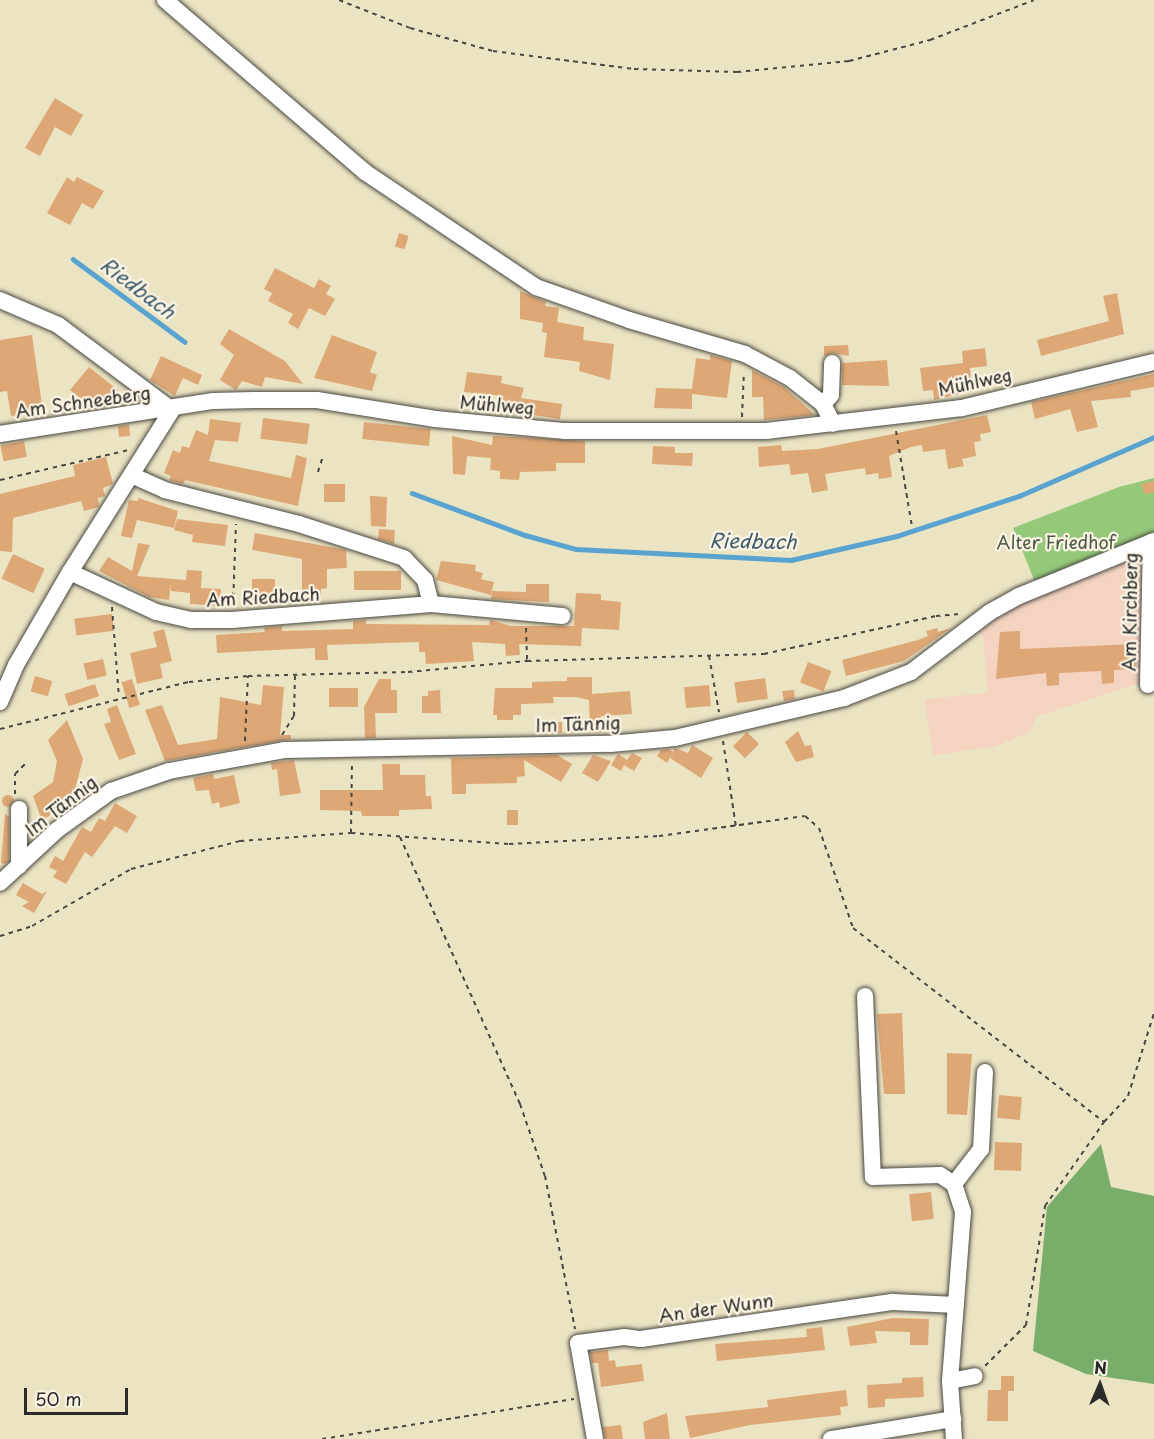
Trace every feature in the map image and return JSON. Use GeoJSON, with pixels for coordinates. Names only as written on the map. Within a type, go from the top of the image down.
{"type":"FeatureCollection","features":[{"type":"Feature","properties":{"kind":"street"},"geometry":{"type":"LineString","coordinates":[[165,0],[365,172],[536,286],[629,320],[745,354],[790,378],[823,404],[833,424]]}},
{"type":"Feature","properties":{"kind":"street"},"geometry":{"type":"LineString","coordinates":[[0,300],[57,326],[172,410],[70,572],[16,664],[0,702]]}},
{"type":"Feature","properties":{"kind":"street","name":"Mühlweg"},"geometry":{"type":"LineString","coordinates":[[172,410],[213,401],[317,400],[435,419],[565,431],[742,430],[833,424],[962,408],[1154,362]]}},
{"type":"Feature","properties":{"kind":"street"},"geometry":{"type":"LineString","coordinates":[[823,404],[831,395],[832,363]]}},
{"type":"Feature","properties":{"kind":"street","name":"Am Schneeberg"},"geometry":{"type":"LineString","coordinates":[[0,434],[172,410]]}},
{"type":"Feature","properties":{"kind":"street"},"geometry":{"type":"LineString","coordinates":[[131,475],[165,490],[237,508],[404,558],[425,580],[431,604]]}},
{"type":"Feature","properties":{"kind":"street","name":"Im Tännig"},"geometry":{"type":"LineString","coordinates":[[0,883],[57,830],[111,790],[169,771],[284,750],[610,744],[675,738],[844,698],[911,672],[990,612],[1099,561],[1153,542]]}},
{"type":"Feature","properties":{"kind":"street","name":"Am Kirchberg"},"geometry":{"type":"LineString","coordinates":[[1149,685],[1153,542]]}},
{"type":"Feature","properties":{"kind":"street","name":"Am Riedbach"},"geometry":{"type":"LineString","coordinates":[[70,572],[156,612],[192,620],[232,621],[431,604],[562,616]]}},
{"type":"Feature","properties":{"kind":"street"},"geometry":{"type":"LineString","coordinates":[[19,809],[19,866]]}},
{"type":"Feature","properties":{"kind":"street"},"geometry":{"type":"LineString","coordinates":[[864,996],[873,1177],[940,1175],[954,1184],[963,1212],[950,1381],[954,1439]]}},
{"type":"Feature","properties":{"kind":"street"},"geometry":{"type":"LineString","coordinates":[[954,1184],[981,1149],[985,1072]]}},
{"type":"Feature","properties":{"kind":"street","name":"An der Wunn"},"geometry":{"type":"LineString","coordinates":[[578,1343],[624,1336],[641,1339],[893,1302],[956,1305]]}},
{"type":"Feature","properties":{"kind":"street"},"geometry":{"type":"LineString","coordinates":[[578,1343],[595,1439]]}},
{"type":"Feature","properties":{"kind":"street"},"geometry":{"type":"LineString","coordinates":[[950,1381],[975,1376]]}},
{"type":"Feature","properties":{"kind":"street"},"geometry":{"type":"LineString","coordinates":[[831,1439],[953,1419]]}},
{"type":"Feature","properties":{"kind":"path"},"geometry":{"type":"LineString","coordinates":[[339,0],[410,28],[493,51],[634,69],[737,72],[849,61],[930,40],[1034,0]]}},
{"type":"Feature","properties":{"kind":"path"},"geometry":{"type":"LineString","coordinates":[[742,430],[745,354]]}},
{"type":"Feature","properties":{"kind":"path"},"geometry":{"type":"LineString","coordinates":[[894,416],[912,527]]}},
{"type":"Feature","properties":{"kind":"path"},"geometry":{"type":"LineString","coordinates":[[0,480],[150,444]]}},
{"type":"Feature","properties":{"kind":"path"},"geometry":{"type":"LineString","coordinates":[[318,472],[322,459]]}},
{"type":"Feature","properties":{"kind":"path"},"geometry":{"type":"LineString","coordinates":[[232,621],[237,508]]}},
{"type":"Feature","properties":{"kind":"path"},"geometry":{"type":"LineString","coordinates":[[109,590],[119,697]]}},
{"type":"Feature","properties":{"kind":"path"},"geometry":{"type":"LineString","coordinates":[[0,729],[119,697],[189,682],[248,676],[408,672],[527,661],[765,654],[936,616],[990,612]]}},
{"type":"Feature","properties":{"kind":"path"},"geometry":{"type":"LineString","coordinates":[[526,613],[527,661]]}},
{"type":"Feature","properties":{"kind":"path"},"geometry":{"type":"LineString","coordinates":[[284,750],[282,734],[294,716],[295,675]]}},
{"type":"Feature","properties":{"kind":"path"},"geometry":{"type":"LineString","coordinates":[[244,756],[248,676]]}},
{"type":"Feature","properties":{"kind":"path"},"geometry":{"type":"LineString","coordinates":[[351,833],[352,748]]}},
{"type":"Feature","properties":{"kind":"path"},"geometry":{"type":"LineString","coordinates":[[19,809],[14,789],[15,774],[26,763]]}},
{"type":"Feature","properties":{"kind":"path"},"geometry":{"type":"LineString","coordinates":[[0,936],[32,926],[131,869],[168,857],[240,841],[351,833],[532,843],[659,836],[805,816],[819,828],[853,928],[1104,1122]]}},
{"type":"Feature","properties":{"kind":"path"},"geometry":{"type":"LineString","coordinates":[[400,837],[524,1114],[545,1176],[578,1343]]}},
{"type":"Feature","properties":{"kind":"path"},"geometry":{"type":"LineString","coordinates":[[975,1376],[1026,1325],[1045,1206],[1104,1122],[1128,1096],[1154,1013]]}},
{"type":"Feature","properties":{"kind":"path"},"geometry":{"type":"LineString","coordinates":[[322,1439],[587,1397]]}},
{"type":"Feature","properties":{"kind":"shaded area"},"geometry":{"type":"Polygon","coordinates":[[[1144,551],[1142,682],[1036,717],[1029,732],[994,747],[933,755],[925,699],[988,693],[982,627],[1018,603],[1144,551]]]}},
{"type":"Feature","properties":{"kind":"green space","name":"Alter Friedhof"},"geometry":{"type":"Polygon","coordinates":[[[1154,478],[1154,535],[1035,582],[1013,528],[1119,487],[1154,478]]]}},
{"type":"Feature","properties":{"kind":"green space"},"geometry":{"type":"Polygon","coordinates":[[[1101,1144],[1111,1187],[1154,1196],[1154,1384],[1086,1374],[1033,1351],[1047,1207],[1101,1144]]]}},
{"type":"Feature","properties":{"kind":"building"},"geometry":{"type":"Polygon","coordinates":[[[55,98],[83,115],[71,136],[55,127],[40,156],[25,148],[55,98]]]}},
{"type":"Feature","properties":{"kind":"building"},"geometry":{"type":"Polygon","coordinates":[[[67,177],[74,182],[77,177],[104,191],[93,209],[82,203],[70,225],[47,213],[67,177]]]}},
{"type":"Feature","properties":{"kind":"building"},"geometry":{"type":"Polygon","coordinates":[[[399,233],[409,236],[404,249],[395,246],[399,233]]]}},
{"type":"Feature","properties":{"kind":"building"},"geometry":{"type":"Polygon","coordinates":[[[275,268],[314,288],[319,279],[331,286],[326,294],[335,299],[325,316],[309,308],[298,329],[288,323],[293,314],[268,301],[272,293],[264,289],[275,268]]]}},
{"type":"Feature","properties":{"kind":"building"},"geometry":{"type":"Polygon","coordinates":[[[520,291],[546,302],[545,306],[559,308],[557,322],[584,327],[583,340],[614,344],[610,380],[579,371],[580,362],[544,357],[547,333],[542,332],[543,323],[520,319],[520,291]]]}},
{"type":"Feature","properties":{"kind":"building"},"geometry":{"type":"Polygon","coordinates":[[[1117,293],[1124,334],[1041,356],[1037,340],[1109,321],[1103,296],[1117,293]]]}},
{"type":"Feature","properties":{"kind":"building"},"geometry":{"type":"Polygon","coordinates":[[[229,329],[285,361],[303,384],[265,377],[262,387],[242,381],[236,390],[220,380],[234,355],[220,344],[229,329]]]}},
{"type":"Feature","properties":{"kind":"building"},"geometry":{"type":"Polygon","coordinates":[[[32,335],[43,412],[11,416],[7,391],[0,392],[0,340],[32,335]]]}},
{"type":"Feature","properties":{"kind":"building"},"geometry":{"type":"Polygon","coordinates":[[[332,335],[377,352],[370,372],[377,375],[372,391],[314,378],[332,335]]]}},
{"type":"Feature","properties":{"kind":"building"},"geometry":{"type":"Polygon","coordinates":[[[848,345],[849,356],[832,353],[824,356],[824,346],[848,345]]]}},
{"type":"Feature","properties":{"kind":"building"},"geometry":{"type":"Polygon","coordinates":[[[985,348],[987,366],[970,368],[972,391],[934,400],[933,390],[923,391],[920,368],[963,363],[962,351],[985,348]]]}},
{"type":"Feature","properties":{"kind":"building"},"geometry":{"type":"Polygon","coordinates":[[[710,355],[732,361],[727,398],[692,394],[692,409],[654,408],[656,388],[692,389],[696,358],[710,360],[710,355]]]}},
{"type":"Feature","properties":{"kind":"building"},"geometry":{"type":"Polygon","coordinates":[[[161,356],[202,375],[198,385],[183,378],[175,396],[150,380],[161,356]]]}},
{"type":"Feature","properties":{"kind":"building"},"geometry":{"type":"Polygon","coordinates":[[[887,360],[889,386],[842,385],[842,363],[887,360]]]}},
{"type":"Feature","properties":{"kind":"building"},"geometry":{"type":"Polygon","coordinates":[[[89,367],[118,390],[104,407],[94,409],[70,390],[89,367]]]}},
{"type":"Feature","properties":{"kind":"building"},"geometry":{"type":"Polygon","coordinates":[[[752,370],[784,387],[815,415],[764,420],[763,397],[752,397],[752,370]]]}},
{"type":"Feature","properties":{"kind":"building"},"geometry":{"type":"Polygon","coordinates":[[[467,372],[502,376],[501,383],[524,388],[521,398],[562,404],[560,419],[500,410],[503,396],[464,392],[467,372]]]}},
{"type":"Feature","properties":{"kind":"building"},"geometry":{"type":"Polygon","coordinates":[[[1154,374],[1154,387],[1130,391],[1131,397],[1091,401],[1098,427],[1077,432],[1070,409],[1035,419],[1031,402],[1154,374]]]}},
{"type":"Feature","properties":{"kind":"building"},"geometry":{"type":"Polygon","coordinates":[[[987,415],[991,432],[980,434],[981,441],[974,442],[976,456],[962,459],[964,466],[948,469],[945,449],[923,452],[922,445],[889,456],[892,477],[879,479],[878,473],[866,475],[865,468],[825,474],[828,490],[812,493],[808,473],[791,475],[789,464],[759,467],[758,447],[781,445],[782,451],[818,449],[987,415]]]}},
{"type":"Feature","properties":{"kind":"building"},"geometry":{"type":"Polygon","coordinates":[[[263,418],[310,424],[307,445],[260,439],[263,418]]]}},
{"type":"Feature","properties":{"kind":"building"},"geometry":{"type":"Polygon","coordinates":[[[210,419],[241,423],[238,442],[215,440],[209,461],[291,478],[296,455],[307,458],[298,506],[185,480],[183,484],[169,480],[171,476],[164,473],[173,450],[180,453],[182,446],[189,448],[196,430],[208,435],[210,419]]]}},
{"type":"Feature","properties":{"kind":"building"},"geometry":{"type":"Polygon","coordinates":[[[364,422],[431,429],[429,446],[362,439],[364,422]]]}},
{"type":"Feature","properties":{"kind":"building"},"geometry":{"type":"Polygon","coordinates":[[[129,425],[130,436],[119,437],[118,426],[129,425]]]}},
{"type":"Feature","properties":{"kind":"building"},"geometry":{"type":"Polygon","coordinates":[[[452,436],[492,445],[493,436],[585,441],[585,463],[556,463],[556,471],[520,472],[519,480],[500,479],[500,471],[490,470],[491,458],[467,456],[465,475],[453,474],[452,436]]]}},
{"type":"Feature","properties":{"kind":"building"},"geometry":{"type":"Polygon","coordinates":[[[24,441],[27,457],[3,461],[0,446],[24,441]]]}},
{"type":"Feature","properties":{"kind":"building"},"geometry":{"type":"Polygon","coordinates":[[[653,446],[675,447],[675,453],[693,453],[692,466],[652,464],[653,446]]]}},
{"type":"Feature","properties":{"kind":"building"},"geometry":{"type":"Polygon","coordinates":[[[106,457],[113,484],[103,488],[105,496],[98,498],[99,507],[84,511],[81,501],[13,518],[12,552],[0,551],[0,494],[75,476],[73,465],[106,457]]]}},
{"type":"Feature","properties":{"kind":"building"},"geometry":{"type":"Polygon","coordinates":[[[1154,481],[1154,492],[1144,494],[1141,484],[1154,481]]]}},
{"type":"Feature","properties":{"kind":"building"},"geometry":{"type":"Polygon","coordinates":[[[324,484],[345,484],[345,502],[324,502],[324,484]]]}},
{"type":"Feature","properties":{"kind":"building"},"geometry":{"type":"Polygon","coordinates":[[[370,496],[387,497],[386,527],[371,526],[370,496]]]}},
{"type":"Feature","properties":{"kind":"building"},"geometry":{"type":"Polygon","coordinates":[[[138,498],[178,511],[174,528],[137,520],[132,538],[121,536],[129,500],[138,501],[138,498]]]}},
{"type":"Feature","properties":{"kind":"building"},"geometry":{"type":"Polygon","coordinates":[[[177,519],[228,525],[225,546],[192,542],[193,535],[174,530],[177,519]]]}},
{"type":"Feature","properties":{"kind":"building"},"geometry":{"type":"Polygon","coordinates":[[[379,529],[395,530],[394,544],[378,539],[379,529]]]}},
{"type":"Feature","properties":{"kind":"building"},"geometry":{"type":"Polygon","coordinates":[[[255,533],[346,550],[347,568],[327,569],[327,588],[321,589],[321,596],[302,596],[302,559],[252,550],[255,533]]]}},
{"type":"Feature","properties":{"kind":"building"},"geometry":{"type":"Polygon","coordinates":[[[138,543],[150,545],[137,576],[186,580],[187,570],[202,571],[201,588],[221,589],[220,606],[190,604],[190,593],[171,591],[171,584],[169,600],[149,597],[99,571],[108,557],[132,571],[138,543]]]}},
{"type":"Feature","properties":{"kind":"building"},"geometry":{"type":"Polygon","coordinates":[[[13,554],[45,569],[33,593],[2,578],[13,554]]]}},
{"type":"Feature","properties":{"kind":"building"},"geometry":{"type":"Polygon","coordinates":[[[441,561],[476,565],[475,571],[483,573],[481,579],[494,582],[491,595],[436,580],[441,561]]]}},
{"type":"Feature","properties":{"kind":"building"},"geometry":{"type":"Polygon","coordinates":[[[354,571],[401,571],[401,590],[354,590],[354,571]]]}},
{"type":"Feature","properties":{"kind":"building"},"geometry":{"type":"Polygon","coordinates":[[[252,579],[275,579],[275,597],[282,597],[282,605],[252,603],[252,579]]]}},
{"type":"Feature","properties":{"kind":"building"},"geometry":{"type":"Polygon","coordinates":[[[526,584],[549,584],[549,602],[491,599],[492,591],[526,592],[526,584]]]}},
{"type":"Feature","properties":{"kind":"building"},"geometry":{"type":"Polygon","coordinates":[[[576,593],[601,594],[601,600],[621,602],[619,630],[582,628],[581,646],[519,644],[520,655],[506,656],[505,644],[472,642],[474,661],[426,664],[425,652],[419,652],[419,642],[327,645],[328,660],[315,660],[315,648],[217,653],[216,635],[265,632],[264,628],[282,626],[282,631],[353,629],[353,621],[366,620],[366,624],[489,625],[490,620],[511,626],[574,626],[576,593]]]}},
{"type":"Feature","properties":{"kind":"building"},"geometry":{"type":"Polygon","coordinates":[[[112,614],[114,631],[76,636],[74,619],[112,614]]]}},
{"type":"Feature","properties":{"kind":"building"},"geometry":{"type":"Polygon","coordinates":[[[937,628],[938,632],[951,628],[904,661],[846,676],[842,660],[918,640],[928,636],[926,631],[937,628]]]}},
{"type":"Feature","properties":{"kind":"building"},"geometry":{"type":"Polygon","coordinates":[[[164,629],[172,661],[160,664],[163,678],[137,684],[130,653],[157,647],[153,632],[164,629]]]}},
{"type":"Feature","properties":{"kind":"building"},"geometry":{"type":"Polygon","coordinates":[[[1020,631],[1020,649],[1135,644],[1136,669],[1114,670],[1114,683],[1102,684],[1101,671],[1059,673],[1059,685],[1047,686],[1046,673],[996,679],[1000,632],[1020,631]]]}},
{"type":"Feature","properties":{"kind":"building"},"geometry":{"type":"Polygon","coordinates":[[[103,659],[107,676],[87,680],[84,663],[103,659]]]}},
{"type":"Feature","properties":{"kind":"building"},"geometry":{"type":"Polygon","coordinates":[[[808,662],[831,671],[823,691],[800,683],[808,662]]]}},
{"type":"Feature","properties":{"kind":"building"},"geometry":{"type":"Polygon","coordinates":[[[35,676],[52,681],[48,696],[31,691],[35,676]]]}},
{"type":"Feature","properties":{"kind":"building"},"geometry":{"type":"Polygon","coordinates":[[[567,677],[592,677],[592,694],[630,691],[632,714],[601,716],[601,732],[590,733],[589,700],[576,697],[553,697],[554,703],[521,704],[521,715],[513,715],[513,720],[497,720],[497,715],[493,715],[495,688],[532,688],[532,682],[567,681],[567,677]]]}},
{"type":"Feature","properties":{"kind":"building"},"geometry":{"type":"Polygon","coordinates":[[[765,678],[768,699],[737,703],[734,682],[765,678]]]}},
{"type":"Feature","properties":{"kind":"building"},"geometry":{"type":"Polygon","coordinates":[[[132,679],[140,705],[129,708],[121,682],[132,679]]]}},
{"type":"Feature","properties":{"kind":"building"},"geometry":{"type":"Polygon","coordinates":[[[379,679],[391,679],[391,690],[397,690],[397,713],[375,713],[376,738],[365,738],[364,707],[379,679]]]}},
{"type":"Feature","properties":{"kind":"building"},"geometry":{"type":"Polygon","coordinates":[[[95,684],[99,696],[69,706],[65,694],[95,684]]]}},
{"type":"Feature","properties":{"kind":"building"},"geometry":{"type":"Polygon","coordinates":[[[263,685],[284,687],[280,735],[291,735],[291,739],[165,761],[145,710],[162,705],[178,745],[217,739],[220,697],[261,705],[263,685]]]}},
{"type":"Feature","properties":{"kind":"building"},"geometry":{"type":"Polygon","coordinates":[[[709,685],[711,706],[686,708],[684,687],[709,685]]]}},
{"type":"Feature","properties":{"kind":"building"},"geometry":{"type":"Polygon","coordinates":[[[329,688],[358,688],[358,707],[329,707],[329,688]]]}},
{"type":"Feature","properties":{"kind":"building"},"geometry":{"type":"Polygon","coordinates":[[[440,690],[441,713],[422,713],[422,696],[428,696],[428,691],[440,690]]]}},
{"type":"Feature","properties":{"kind":"building"},"geometry":{"type":"Polygon","coordinates":[[[794,690],[795,699],[784,701],[782,691],[794,690]]]}},
{"type":"Feature","properties":{"kind":"building"},"geometry":{"type":"Polygon","coordinates":[[[117,705],[136,754],[119,760],[104,724],[111,722],[107,709],[117,705]]]}},
{"type":"Feature","properties":{"kind":"building"},"geometry":{"type":"Polygon","coordinates":[[[67,720],[83,759],[73,797],[42,821],[33,796],[53,782],[57,761],[48,740],[67,720]]]}},
{"type":"Feature","properties":{"kind":"building"},"geometry":{"type":"Polygon","coordinates":[[[550,722],[562,722],[562,733],[550,733],[550,722]]]}},
{"type":"Feature","properties":{"kind":"building"},"geometry":{"type":"Polygon","coordinates":[[[798,731],[805,746],[811,745],[814,757],[796,762],[785,742],[798,731]]]}},
{"type":"Feature","properties":{"kind":"building"},"geometry":{"type":"Polygon","coordinates":[[[747,732],[759,744],[745,758],[733,746],[747,732]]]}},
{"type":"Feature","properties":{"kind":"building"},"geometry":{"type":"Polygon","coordinates":[[[692,745],[713,758],[701,778],[670,758],[675,748],[688,753],[692,745]]]}},
{"type":"Feature","properties":{"kind":"building"},"geometry":{"type":"Polygon","coordinates":[[[669,749],[673,752],[667,763],[657,756],[661,750],[669,749]]]}},
{"type":"Feature","properties":{"kind":"building"},"geometry":{"type":"Polygon","coordinates":[[[632,753],[642,758],[634,771],[624,765],[621,771],[611,765],[618,754],[627,760],[632,753]]]}},
{"type":"Feature","properties":{"kind":"building"},"geometry":{"type":"Polygon","coordinates":[[[557,755],[572,764],[561,782],[524,760],[525,776],[517,777],[517,783],[466,784],[466,794],[452,794],[451,758],[557,755]]]}},
{"type":"Feature","properties":{"kind":"building"},"geometry":{"type":"Polygon","coordinates":[[[593,755],[611,761],[598,782],[582,773],[593,755]]]}},
{"type":"Feature","properties":{"kind":"building"},"geometry":{"type":"Polygon","coordinates":[[[294,760],[301,793],[280,796],[277,769],[272,770],[271,763],[294,760]]]}},
{"type":"Feature","properties":{"kind":"building"},"geometry":{"type":"Polygon","coordinates":[[[382,764],[400,764],[400,775],[425,775],[426,796],[431,796],[432,809],[399,810],[399,816],[362,816],[361,811],[320,810],[320,790],[383,790],[382,764]]]}},
{"type":"Feature","properties":{"kind":"building"},"geometry":{"type":"Polygon","coordinates":[[[213,774],[214,779],[234,775],[240,803],[220,808],[219,802],[212,804],[209,790],[196,791],[193,778],[213,774]]]}},
{"type":"Feature","properties":{"kind":"building"},"geometry":{"type":"Polygon","coordinates":[[[8,795],[14,801],[8,807],[2,801],[8,795]]]}},
{"type":"Feature","properties":{"kind":"building"},"geometry":{"type":"Polygon","coordinates":[[[115,803],[137,816],[127,833],[115,826],[92,857],[85,852],[66,884],[53,877],[57,871],[49,867],[55,856],[63,861],[82,827],[91,832],[99,818],[105,821],[115,803]]]}},
{"type":"Feature","properties":{"kind":"building"},"geometry":{"type":"Polygon","coordinates":[[[507,810],[518,810],[518,825],[507,825],[507,810]]]}},
{"type":"Feature","properties":{"kind":"building"},"geometry":{"type":"Polygon","coordinates":[[[5,814],[9,817],[9,861],[5,864],[1,863],[5,814]]]}},
{"type":"Feature","properties":{"kind":"building"},"geometry":{"type":"Polygon","coordinates":[[[23,883],[42,894],[47,891],[34,913],[22,906],[29,902],[16,895],[23,883]]]}},
{"type":"Feature","properties":{"kind":"building"},"geometry":{"type":"Polygon","coordinates":[[[902,1013],[905,1094],[884,1094],[877,1014],[902,1013]]]}},
{"type":"Feature","properties":{"kind":"building"},"geometry":{"type":"Polygon","coordinates":[[[947,1053],[972,1054],[967,1115],[947,1114],[947,1053]]]}},
{"type":"Feature","properties":{"kind":"building"},"geometry":{"type":"Polygon","coordinates":[[[999,1095],[1022,1097],[1020,1120],[997,1118],[999,1095]]]}},
{"type":"Feature","properties":{"kind":"building"},"geometry":{"type":"Polygon","coordinates":[[[995,1142],[1022,1143],[1021,1171],[994,1170],[995,1142]]]}},
{"type":"Feature","properties":{"kind":"building"},"geometry":{"type":"Polygon","coordinates":[[[931,1192],[934,1219],[912,1221],[909,1194],[931,1192]]]}},
{"type":"Feature","properties":{"kind":"building"},"geometry":{"type":"Polygon","coordinates":[[[893,1318],[929,1319],[928,1345],[910,1345],[910,1332],[875,1331],[877,1343],[850,1346],[847,1327],[893,1318]]]}},
{"type":"Feature","properties":{"kind":"building"},"geometry":{"type":"Polygon","coordinates":[[[822,1327],[825,1350],[717,1361],[715,1344],[807,1337],[806,1329],[822,1327]]]}},
{"type":"Feature","properties":{"kind":"building"},"geometry":{"type":"Polygon","coordinates":[[[608,1350],[609,1361],[615,1360],[616,1367],[642,1364],[644,1381],[601,1387],[598,1363],[592,1363],[590,1352],[608,1350]]]}},
{"type":"Feature","properties":{"kind":"building"},"geometry":{"type":"Polygon","coordinates":[[[1001,1376],[1014,1376],[1014,1391],[1008,1391],[1008,1421],[987,1421],[988,1390],[1001,1390],[1001,1376]]]}},
{"type":"Feature","properties":{"kind":"building"},"geometry":{"type":"Polygon","coordinates":[[[923,1377],[924,1397],[885,1399],[885,1407],[868,1408],[867,1385],[902,1383],[902,1378],[923,1377]]]}},
{"type":"Feature","properties":{"kind":"building"},"geometry":{"type":"Polygon","coordinates":[[[846,1390],[848,1406],[840,1407],[841,1415],[750,1425],[690,1438],[685,1416],[768,1407],[767,1400],[846,1390]]]}},
{"type":"Feature","properties":{"kind":"building"},"geometry":{"type":"Polygon","coordinates":[[[667,1413],[670,1439],[645,1439],[643,1422],[667,1413]]]}},
{"type":"Feature","properties":{"kind":"building"},"geometry":{"type":"Polygon","coordinates":[[[621,1425],[623,1439],[605,1439],[603,1427],[621,1425]]]}},
{"type":"Feature","properties":{"kind":"waterway","name":"Riedbach"},"geometry":{"type":"LineString","coordinates":[[73,259],[185,342]]}},
{"type":"Feature","properties":{"kind":"waterway","name":"Riedbach"},"geometry":{"type":"LineString","coordinates":[[412,493],[525,535],[576,549],[791,560],[897,536],[1019,496],[1154,437]]}}]}
